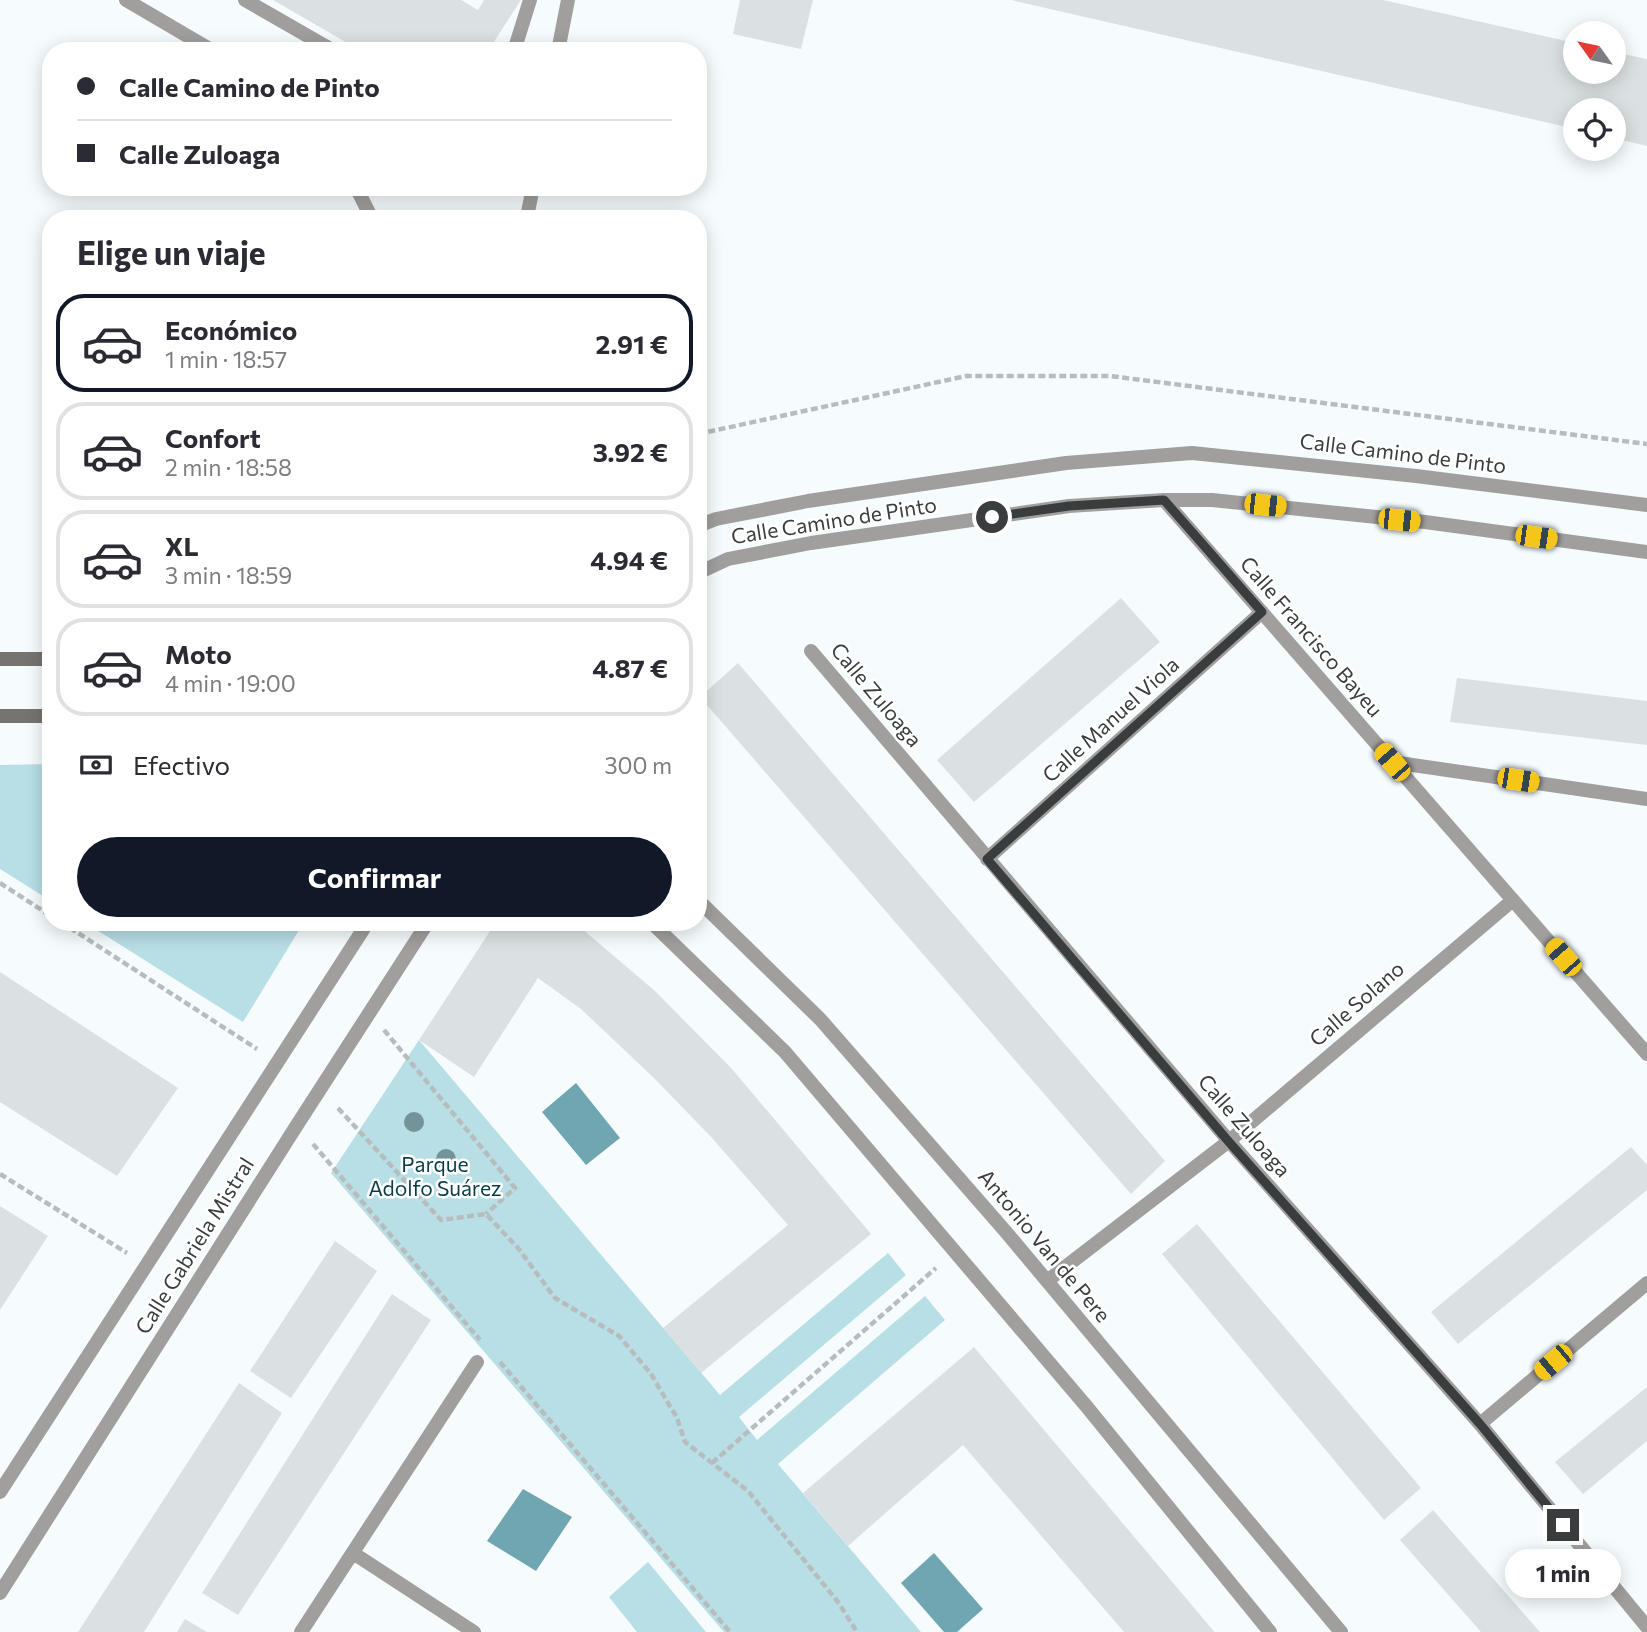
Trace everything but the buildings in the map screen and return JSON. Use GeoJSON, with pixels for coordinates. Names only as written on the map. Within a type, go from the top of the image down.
{"type":"FeatureCollection","features":[{"type":"Feature","properties":{"kind":"street"},"geometry":{"type":"LineString","coordinates":[[126,0],[198,42]]}},
{"type":"Feature","properties":{"kind":"street"},"geometry":{"type":"LineString","coordinates":[[245,0],[318,42]]}},
{"type":"Feature","properties":{"kind":"street"},"geometry":{"type":"LineString","coordinates":[[517,42],[530,0]]}},
{"type":"Feature","properties":{"kind":"street"},"geometry":{"type":"LineString","coordinates":[[560,42],[568,0]]}},
{"type":"Feature","properties":{"kind":"street","name":"Calle Camino de Pinto"},"geometry":{"type":"LineString","coordinates":[[707,522],[821,499],[1066,463],[1192,453],[1416,476],[1647,505]]}},
{"type":"Feature","properties":{"kind":"street","name":"Calle Camino de Pinto"},"geometry":{"type":"LineString","coordinates":[[707,569],[728,559],[811,543],[1069,506],[1164,500],[1212,500],[1426,522],[1647,552]]}},
{"type":"Feature","properties":{"kind":"street","name":"Calle Francisco Bayeu"},"geometry":{"type":"LineString","coordinates":[[1164,500],[1647,1054]]}},
{"type":"Feature","properties":{"kind":"street","name":"Calle Manuel Viola"},"geometry":{"type":"LineString","coordinates":[[987,859],[1262,612]]}},
{"type":"Feature","properties":{"kind":"street","name":"Calle Zuloaga"},"geometry":{"type":"LineString","coordinates":[[811,651],[1229,1142],[1480,1424],[1647,1627]]}},
{"type":"Feature","properties":{"kind":"street"},"geometry":{"type":"LineString","coordinates":[[0,659],[42,659]]}},
{"type":"Feature","properties":{"kind":"street"},"geometry":{"type":"LineString","coordinates":[[0,716],[42,716]]}},
{"type":"Feature","properties":{"kind":"street"},"geometry":{"type":"LineString","coordinates":[[1392,762],[1647,799]]}},
{"type":"Feature","properties":{"kind":"street","name":"Calle Solano"},"geometry":{"type":"LineString","coordinates":[[1047,1281],[1229,1142],[1513,900]]}},
{"type":"Feature","properties":{"kind":"street","name":"Antonio Van de Pere"},"geometry":{"type":"LineString","coordinates":[[707,909],[820,1019],[1047,1281],[1341,1632]]}},
{"type":"Feature","properties":{"kind":"street","name":"Calle Gabriela Mistral"},"geometry":{"type":"LineString","coordinates":[[0,1492],[362,931]]}},
{"type":"Feature","properties":{"kind":"street","name":"Calle Gabriela Mistral"},"geometry":{"type":"LineString","coordinates":[[0,1593],[422,931]]}},
{"type":"Feature","properties":{"kind":"street"},"geometry":{"type":"LineString","coordinates":[[659,931],[785,1052],[1087,1407],[1270,1632]]}},
{"type":"Feature","properties":{"kind":"street"},"geometry":{"type":"LineString","coordinates":[[1480,1424],[1647,1283]]}},
{"type":"Feature","properties":{"kind":"street"},"geometry":{"type":"LineString","coordinates":[[301,1632],[477,1363]]}},
{"type":"Feature","properties":{"kind":"street"},"geometry":{"type":"LineString","coordinates":[[353,1553],[474,1632]]}},
{"type":"Feature","properties":{"kind":"path"},"geometry":{"type":"LineString","coordinates":[[707,431],[966,376],[1110,376],[1647,444]]}},
{"type":"Feature","properties":{"kind":"path"},"geometry":{"type":"LineString","coordinates":[[0,883],[42,910]]}},
{"type":"Feature","properties":{"kind":"path"},"geometry":{"type":"LineString","coordinates":[[75,931],[277,1062]]}},
{"type":"Feature","properties":{"kind":"path"},"geometry":{"type":"LineString","coordinates":[[321,1089],[441,1220],[486,1214],[515,1188],[370,1012]]}},
{"type":"Feature","properties":{"kind":"path"},"geometry":{"type":"LineString","coordinates":[[297,1125],[486,1347]]}},
{"type":"Feature","properties":{"kind":"path"},"geometry":{"type":"LineString","coordinates":[[0,1174],[145,1265]]}},
{"type":"Feature","properties":{"kind":"path"},"geometry":{"type":"LineString","coordinates":[[486,1214],[518,1248],[555,1298],[619,1336],[651,1374],[677,1418],[685,1442],[748,1491],[838,1602],[857,1632]]}},
{"type":"Feature","properties":{"kind":"path"},"geometry":{"type":"LineString","coordinates":[[712,1463],[955,1251]]}},
{"type":"Feature","properties":{"kind":"path"},"geometry":{"type":"LineString","coordinates":[[495,1357],[730,1632]]}},
{"type":"Feature","properties":{"kind":"green space"},"geometry":{"type":"Polygon","coordinates":[[[42,764],[42,895],[0,869],[0,765],[42,764]]]}},
{"type":"Feature","properties":{"kind":"green space"},"geometry":{"type":"Polygon","coordinates":[[[98,931],[299,931],[243,1022],[98,931]]]}},
{"type":"Feature","properties":{"kind":"green space","name":"Parque Adolfo Suárez"},"geometry":{"type":"Polygon","coordinates":[[[419,1040],[720,1395],[888,1253],[906,1275],[739,1417],[757,1440],[925,1296],[945,1320],[778,1464],[921,1632],[724,1632],[331,1173],[419,1040]]]}},
{"type":"Feature","properties":{"kind":"green space"},"geometry":{"type":"Polygon","coordinates":[[[648,1562],[706,1632],[637,1632],[609,1597],[648,1562]]]}},
{"type":"Feature","properties":{"kind":"shaded area"},"geometry":{"type":"Polygon","coordinates":[[[576,1083],[620,1138],[586,1165],[542,1112],[576,1083]]]}},
{"type":"Feature","properties":{"kind":"shaded area"},"geometry":{"type":"Polygon","coordinates":[[[523,1489],[572,1517],[536,1571],[487,1541],[523,1489]]]}},
{"type":"Feature","properties":{"kind":"shaded area"},"geometry":{"type":"Polygon","coordinates":[[[934,1553],[983,1609],[957,1632],[944,1632],[901,1583],[934,1553]]]}},
{"type":"Feature","properties":{"kind":"route"},"geometry":{"type":"LineString","coordinates":[[992,517],[1069,506],[1164,500],[1262,612],[987,859],[1229,1142],[1480,1424],[1563,1525]]}}]}
